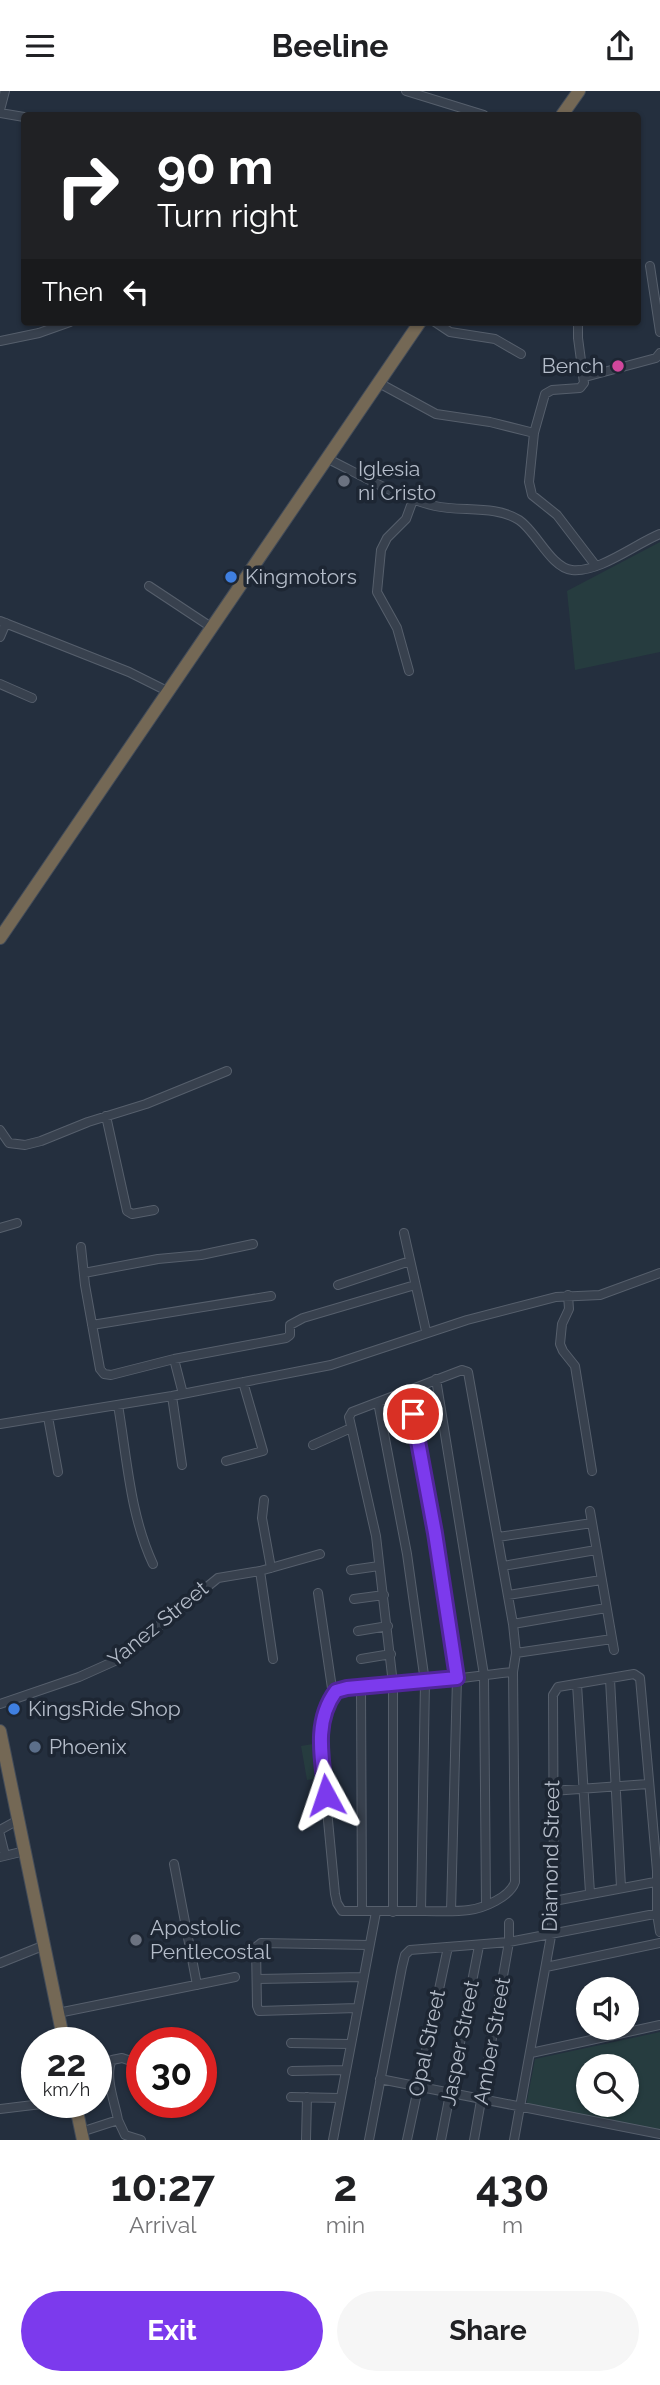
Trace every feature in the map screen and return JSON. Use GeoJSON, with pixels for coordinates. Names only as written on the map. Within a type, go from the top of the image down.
{"type":"FeatureCollection","features":[{"type":"Feature","properties":{"kind":"highway"},"geometry":{"type":"LineString","coordinates":[[564,112],[579,91]]}},
{"type":"Feature","properties":{"kind":"highway"},"geometry":{"type":"LineString","coordinates":[[0,938],[417,326]]}},
{"type":"Feature","properties":{"kind":"highway"},"geometry":{"type":"LineString","coordinates":[[0,1731],[61,2027]]}},
{"type":"Feature","properties":{"kind":"highway"},"geometry":{"type":"LineString","coordinates":[[78,2118],[82,2136]]}},
{"type":"Feature","properties":{"kind":"street"},"geometry":{"type":"LineString","coordinates":[[406,91],[474,112]]}},
{"type":"Feature","properties":{"kind":"street"},"geometry":{"type":"LineString","coordinates":[[3,96],[0,111],[21,116]]}},
{"type":"Feature","properties":{"kind":"street"},"geometry":{"type":"LineString","coordinates":[[650,266],[658,293],[660,332]]}},
{"type":"Feature","properties":{"kind":"street"},"geometry":{"type":"LineString","coordinates":[[0,341],[59,326]]}},
{"type":"Feature","properties":{"kind":"street"},"geometry":{"type":"LineString","coordinates":[[441,326],[450,332],[495,339],[520,355]]}},
{"type":"Feature","properties":{"kind":"street"},"geometry":{"type":"LineString","coordinates":[[578,326],[584,383],[580,388],[552,390],[545,394],[534,433],[528,482],[532,495],[557,515],[596,566]]}},
{"type":"Feature","properties":{"kind":"street"},"geometry":{"type":"LineString","coordinates":[[585,377],[656,358],[660,353]]}},
{"type":"Feature","properties":{"kind":"street"},"geometry":{"type":"LineString","coordinates":[[379,383],[436,414],[490,422],[534,433]]}},
{"type":"Feature","properties":{"kind":"street"},"geometry":{"type":"LineString","coordinates":[[328,459],[414,500],[438,507],[507,515],[519,520],[556,561],[567,569],[583,570],[596,566],[660,534]]}},
{"type":"Feature","properties":{"kind":"street"},"geometry":{"type":"LineString","coordinates":[[409,671],[397,628],[377,592],[381,550],[387,538],[406,519],[414,500]]}},
{"type":"Feature","properties":{"kind":"street"},"geometry":{"type":"LineString","coordinates":[[149,586],[211,627]]}},
{"type":"Feature","properties":{"kind":"street"},"geometry":{"type":"LineString","coordinates":[[0,637],[3,622],[129,672],[167,691]]}},
{"type":"Feature","properties":{"kind":"street"},"geometry":{"type":"LineString","coordinates":[[0,684],[32,698]]}},
{"type":"Feature","properties":{"kind":"street"},"geometry":{"type":"LineString","coordinates":[[0,1130],[9,1143],[25,1145],[146,1104],[228,1071]]}},
{"type":"Feature","properties":{"kind":"street"},"geometry":{"type":"LineString","coordinates":[[106,1116],[127,1211],[132,1214],[154,1210]]}},
{"type":"Feature","properties":{"kind":"street"},"geometry":{"type":"LineString","coordinates":[[0,1228],[17,1223]]}},
{"type":"Feature","properties":{"kind":"street"},"geometry":{"type":"LineString","coordinates":[[404,1233],[426,1331]]}},
{"type":"Feature","properties":{"kind":"street"},"geometry":{"type":"LineString","coordinates":[[84,1273],[253,1244]]}},
{"type":"Feature","properties":{"kind":"street"},"geometry":{"type":"LineString","coordinates":[[81,1247],[100,1369],[104,1374],[111,1375],[174,1359],[286,1338],[290,1334],[290,1325],[303,1318],[415,1285]]}},
{"type":"Feature","properties":{"kind":"street"},"geometry":{"type":"LineString","coordinates":[[338,1285],[410,1261]]}},
{"type":"Feature","properties":{"kind":"street"},"geometry":{"type":"LineString","coordinates":[[0,1424],[172,1396],[331,1365],[426,1331],[568,1295],[600,1294],[660,1273]]}},
{"type":"Feature","properties":{"kind":"street"},"geometry":{"type":"LineString","coordinates":[[568,1295],[569,1309],[562,1324],[560,1344],[575,1366],[593,1471]]}},
{"type":"Feature","properties":{"kind":"street"},"geometry":{"type":"LineString","coordinates":[[92,1325],[271,1296]]}},
{"type":"Feature","properties":{"kind":"street"},"geometry":{"type":"LineString","coordinates":[[174,1359],[183,1394]]}},
{"type":"Feature","properties":{"kind":"street"},"geometry":{"type":"LineString","coordinates":[[393,1912],[393,1684],[391,1654],[376,1536],[350,1414],[462,1370],[468,1372],[513,1624],[516,1653],[513,1672],[515,1882],[509,1892],[472,1910],[451,1911],[421,1911],[393,1912],[376,1912],[362,1910],[342,1912],[335,1894],[320,1736],[324,1715],[333,1695],[339,1689],[361,1688],[393,1684],[425,1682],[513,1672]]}},
{"type":"Feature","properties":{"kind":"street"},"geometry":{"type":"LineString","coordinates":[[436,1379],[484,1675],[486,1905]]}},
{"type":"Feature","properties":{"kind":"street"},"geometry":{"type":"LineString","coordinates":[[226,1461],[262,1451],[243,1383]]}},
{"type":"Feature","properties":{"kind":"street"},"geometry":{"type":"LineString","coordinates":[[408,1390],[435,1533],[457,1678],[451,1911]]}},
{"type":"Feature","properties":{"kind":"street"},"geometry":{"type":"LineString","coordinates":[[172,1396],[181,1465]]}},
{"type":"Feature","properties":{"kind":"street"},"geometry":{"type":"LineString","coordinates":[[378,1402],[407,1554],[425,1682],[421,1911]]}},
{"type":"Feature","properties":{"kind":"street"},"geometry":{"type":"LineString","coordinates":[[118,1405],[138,1523],[143,1543],[153,1564]]}},
{"type":"Feature","properties":{"kind":"street"},"geometry":{"type":"LineString","coordinates":[[48,1417],[58,1472]]}},
{"type":"Feature","properties":{"kind":"street"},"geometry":{"type":"LineString","coordinates":[[313,1445],[351,1428]]}},
{"type":"Feature","properties":{"kind":"street"},"geometry":{"type":"LineString","coordinates":[[264,1500],[262,1518],[271,1568]]}},
{"type":"Feature","properties":{"kind":"street"},"geometry":{"type":"LineString","coordinates":[[590,1511],[614,1650]]}},
{"type":"Feature","properties":{"kind":"street"},"geometry":{"type":"LineString","coordinates":[[498,1537],[592,1523]]}},
{"type":"Feature","properties":{"kind":"street"},"geometry":{"type":"LineString","coordinates":[[503,1566],[596,1551]]}},
{"type":"Feature","properties":{"kind":"street","name":"Yanez Street"},"geometry":{"type":"LineString","coordinates":[[0,1704],[102,1668],[117,1660],[212,1580],[226,1575],[260,1571],[320,1554]]}},
{"type":"Feature","properties":{"kind":"street"},"geometry":{"type":"LineString","coordinates":[[351,1570],[379,1566]]}},
{"type":"Feature","properties":{"kind":"street"},"geometry":{"type":"LineString","coordinates":[[260,1571],[273,1659]]}},
{"type":"Feature","properties":{"kind":"street"},"geometry":{"type":"LineString","coordinates":[[508,1595],[601,1580]]}},
{"type":"Feature","properties":{"kind":"street"},"geometry":{"type":"LineString","coordinates":[[318,1593],[333,1695]]}},
{"type":"Feature","properties":{"kind":"street"},"geometry":{"type":"LineString","coordinates":[[354,1599],[384,1595]]}},
{"type":"Feature","properties":{"kind":"street"},"geometry":{"type":"LineString","coordinates":[[513,1624],[606,1608]]}},
{"type":"Feature","properties":{"kind":"street"},"geometry":{"type":"LineString","coordinates":[[358,1631],[388,1626]]}},
{"type":"Feature","properties":{"kind":"street"},"geometry":{"type":"LineString","coordinates":[[516,1653],[612,1639]]}},
{"type":"Feature","properties":{"kind":"street"},"geometry":{"type":"LineString","coordinates":[[361,1658],[391,1654]]}},
{"type":"Feature","properties":{"kind":"street"},"geometry":{"type":"LineString","coordinates":[[590,1893],[577,1684],[637,1674],[640,1678],[658,1870],[655,1882],[660,1932]]}},
{"type":"Feature","properties":{"kind":"street"},"geometry":{"type":"LineString","coordinates":[[610,1679],[621,1887]]}},
{"type":"Feature","properties":{"kind":"street","name":"Diamond Street"},"geometry":{"type":"LineString","coordinates":[[514,2140],[551,1936],[554,1901],[553,1695],[558,1687],[577,1684]]}},
{"type":"Feature","properties":{"kind":"street"},"geometry":{"type":"LineString","coordinates":[[361,1688],[362,1910]]}},
{"type":"Feature","properties":{"kind":"street"},"geometry":{"type":"LineString","coordinates":[[552,1791],[648,1784]]}},
{"type":"Feature","properties":{"kind":"street"},"geometry":{"type":"LineString","coordinates":[[18,1820],[0,1833],[2,1856],[25,1851]]}},
{"type":"Feature","properties":{"kind":"street"},"geometry":{"type":"LineString","coordinates":[[174,1864],[197,1985]]}},
{"type":"Feature","properties":{"kind":"street"},"geometry":{"type":"LineString","coordinates":[[554,1901],[655,1882]]}},
{"type":"Feature","properties":{"kind":"street"},"geometry":{"type":"LineString","coordinates":[[333,2140],[376,1912]]}},
{"type":"Feature","properties":{"kind":"street"},"geometry":{"type":"LineString","coordinates":[[369,2140],[405,1955],[415,1948],[479,1945],[551,1936],[658,1913]]}},
{"type":"Feature","properties":{"kind":"street","name":"Amber Street"},"geometry":{"type":"LineString","coordinates":[[474,2140],[509,1942],[509,1923]]}},
{"type":"Feature","properties":{"kind":"street"},"geometry":{"type":"LineString","coordinates":[[356,2008],[259,2011],[256,1947],[261,1943],[369,1945]]}},
{"type":"Feature","properties":{"kind":"street"},"geometry":{"type":"LineString","coordinates":[[546,1967],[660,1943]]}},
{"type":"Feature","properties":{"kind":"street"},"geometry":{"type":"LineString","coordinates":[[0,1963],[45,1945]]}},
{"type":"Feature","properties":{"kind":"street","name":"Jasper Street"},"geometry":{"type":"LineString","coordinates":[[441,2140],[479,1945]]}},
{"type":"Feature","properties":{"kind":"street","name":"Opal Street"},"geometry":{"type":"LineString","coordinates":[[407,2140],[447,1947]]}},
{"type":"Feature","properties":{"kind":"street"},"geometry":{"type":"LineString","coordinates":[[58,2013],[235,1977]]}},
{"type":"Feature","properties":{"kind":"street"},"geometry":{"type":"LineString","coordinates":[[258,1979],[363,1977]]}},
{"type":"Feature","properties":{"kind":"street"},"geometry":{"type":"LineString","coordinates":[[531,2053],[660,2025]]}},
{"type":"Feature","properties":{"kind":"street"},"geometry":{"type":"LineString","coordinates":[[291,2043],[350,2044]]}},
{"type":"Feature","properties":{"kind":"street"},"geometry":{"type":"LineString","coordinates":[[126,2059],[112,2060],[109,2064],[118,2120],[125,2134],[141,2140]]}},
{"type":"Feature","properties":{"kind":"street"},"geometry":{"type":"LineString","coordinates":[[292,2071],[345,2070]]}},
{"type":"Feature","properties":{"kind":"street"},"geometry":{"type":"LineString","coordinates":[[380,2079],[660,2134]]}},
{"type":"Feature","properties":{"kind":"street"},"geometry":{"type":"LineString","coordinates":[[291,2097],[340,2098]]}},
{"type":"Feature","properties":{"kind":"street"},"geometry":{"type":"LineString","coordinates":[[306,2140],[307,2097]]}},
{"type":"Feature","properties":{"kind":"street"},"geometry":{"type":"LineString","coordinates":[[0,2109],[21,2106]]}},
{"type":"Feature","properties":{"kind":"street"},"geometry":{"type":"LineString","coordinates":[[82,2136],[118,2120]]}},
{"type":"Feature","properties":{"kind":"green space"},"geometry":{"type":"Polygon","coordinates":[[[660,542],[660,652],[575,670],[567,591],[660,542]]]}},
{"type":"Feature","properties":{"kind":"green space"},"geometry":{"type":"Polygon","coordinates":[[[319,1743],[324,1777],[307,1780],[301,1746],[319,1743]]]}},
{"type":"Feature","properties":{"kind":"green space"},"geometry":{"type":"Polygon","coordinates":[[[660,2032],[660,2133],[581,2117],[639,2117],[639,2054],[576,2054],[576,2116],[526,2106],[535,2059],[623,2040],[639,2040],[639,2037],[660,2032]]]}},
{"type":"Feature","properties":{"kind":"place","name":"Bench"},"geometry":{"type":"Point","coordinates":[618,366]}},
{"type":"Feature","properties":{"kind":"place","name":"Iglesia ni Cristo"},"geometry":{"type":"Point","coordinates":[344,481]}},
{"type":"Feature","properties":{"kind":"place","name":"Kingmotors"},"geometry":{"type":"Point","coordinates":[231,577]}},
{"type":"Feature","properties":{"kind":"place","name":"KingsRide Shop"},"geometry":{"type":"Point","coordinates":[14,1709]}},
{"type":"Feature","properties":{"kind":"place","name":"Phoenix"},"geometry":{"type":"Point","coordinates":[35,1747]}},
{"type":"Feature","properties":{"kind":"place","name":"Apostolic Pentlecostal"},"geometry":{"type":"Point","coordinates":[136,1940]}},
{"type":"Feature","properties":{"kind":"route"},"geometry":{"type":"LineString","coordinates":[[326,1795],[320,1736],[324,1715],[336,1691],[457,1678],[435,1533],[413,1414]]}}]}
